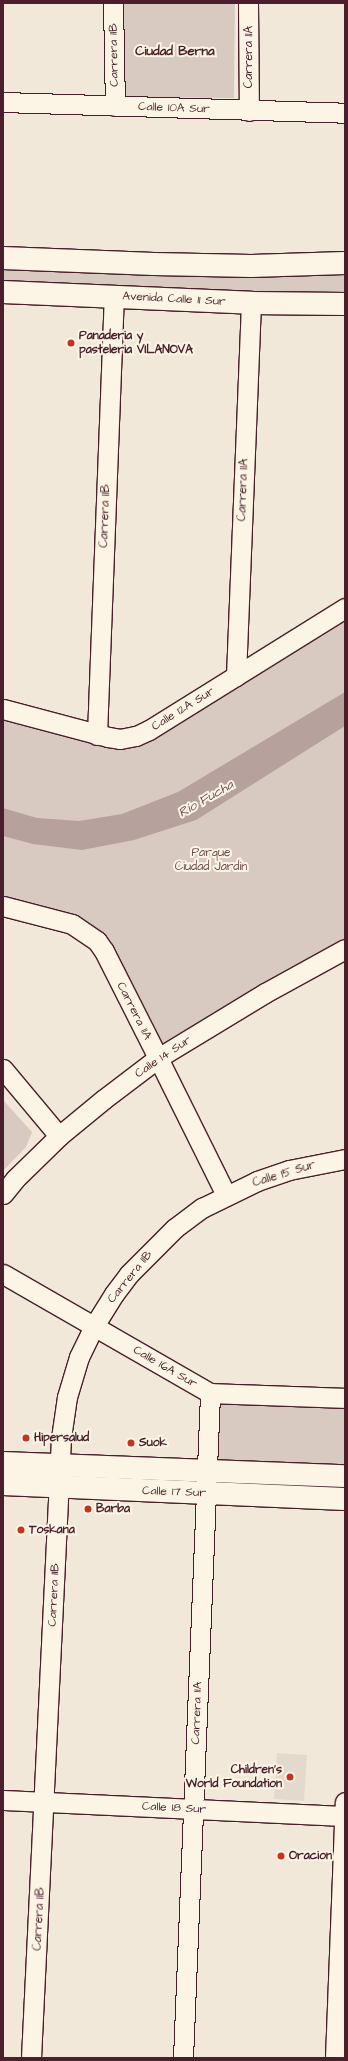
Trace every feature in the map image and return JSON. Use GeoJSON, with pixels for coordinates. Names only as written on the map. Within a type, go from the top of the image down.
{"type":"FeatureCollection","features":[{"type":"Feature","properties":{"kind":"street","name":"Carrera 11B"},"geometry":{"type":"LineString","coordinates":[[113,3],[115,106]]}},
{"type":"Feature","properties":{"kind":"street","name":"Carrera 11A"},"geometry":{"type":"LineString","coordinates":[[248,3],[249,111]]}},
{"type":"Feature","properties":{"kind":"street","name":"Calle 10A Sur"},"geometry":{"type":"LineString","coordinates":[[3,102],[345,113]]}},
{"type":"Feature","properties":{"kind":"street"},"geometry":{"type":"LineString","coordinates":[[3,258],[177,265],[251,266],[345,264]]}},
{"type":"Feature","properties":{"kind":"street","name":"Avenida Calle 11 Sur"},"geometry":{"type":"LineString","coordinates":[[3,292],[251,303],[345,304]]}},
{"type":"Feature","properties":{"kind":"street","name":"Carrera 11B"},"geometry":{"type":"LineString","coordinates":[[97,735],[114,296]]}},
{"type":"Feature","properties":{"kind":"street","name":"Carrera 11A"},"geometry":{"type":"LineString","coordinates":[[236,676],[251,303]]}},
{"type":"Feature","properties":{"kind":"street","name":"Calle 12A Sur"},"geometry":{"type":"LineString","coordinates":[[3,709],[97,735],[120,738],[142,733],[345,608]]}},
{"type":"Feature","properties":{"kind":"street","name":"Carrera 11A"},"geometry":{"type":"LineString","coordinates":[[3,906],[72,924],[97,941],[104,951],[226,1195]]}},
{"type":"Feature","properties":{"kind":"street","name":"Calle 14 Sur"},"geometry":{"type":"LineString","coordinates":[[3,1194],[15,1179],[59,1136],[104,1099],[158,1058],[265,993],[345,949]]}},
{"type":"Feature","properties":{"kind":"street"},"geometry":{"type":"LineString","coordinates":[[3,1070],[59,1136]]}},
{"type":"Feature","properties":{"kind":"street","name":"Calle 15 Sur"},"geometry":{"type":"LineString","coordinates":[[226,1195],[257,1181],[289,1170],[345,1159]]}},
{"type":"Feature","properties":{"kind":"street","name":"Carrera 11B"},"geometry":{"type":"LineString","coordinates":[[31,2058],[61,1438],[67,1397],[79,1357],[94,1326],[129,1274],[152,1249],[175,1228],[202,1208],[226,1195]]}},
{"type":"Feature","properties":{"kind":"street","name":"Calle 16A Sur"},"geometry":{"type":"LineString","coordinates":[[3,1274],[210,1393],[345,1398]]}},
{"type":"Feature","properties":{"kind":"street","name":"Carrera 11A"},"geometry":{"type":"LineString","coordinates":[[183,2058],[210,1393]]}},
{"type":"Feature","properties":{"kind":"street","name":"Calle 17 Sur"},"geometry":{"type":"LineString","coordinates":[[3,1462],[345,1476]]}},
{"type":"Feature","properties":{"kind":"street","name":"Calle 17 Sur"},"geometry":{"type":"LineString","coordinates":[[3,1484],[345,1499]]}},
{"type":"Feature","properties":{"kind":"street","name":"Calle 18 Sur"},"geometry":{"type":"LineString","coordinates":[[3,1800],[345,1816]]}},
{"type":"Feature","properties":{"kind":"street"},"geometry":{"type":"LineString","coordinates":[[335,2058],[342,1970],[345,1802]]}},
{"type":"Feature","properties":{"kind":"shaded area","name":"Children's World Foundation"},"geometry":{"type":"Polygon","coordinates":[[[277,1753],[307,1755],[304,1801],[274,1799],[277,1753]]]}},
{"type":"Feature","properties":{"kind":"green space"},"geometry":{"type":"Polygon","coordinates":[[[122,3],[235,3],[234,98],[121,97],[122,3]]]}},
{"type":"Feature","properties":{"kind":"green space"},"geometry":{"type":"Polygon","coordinates":[[[3,267],[195,275],[300,276],[345,273],[345,298],[3,285],[3,267]]]}},
{"type":"Feature","properties":{"kind":"green space","name":"Parque Ciudad Jardín"},"geometry":{"type":"Polygon","coordinates":[[[345,619],[345,940],[163,1045],[113,950],[3,900],[3,719],[118,750],[137,747],[345,619]]]}},
{"type":"Feature","properties":{"kind":"green space"},"geometry":{"type":"Polygon","coordinates":[[[3,1100],[32,1132],[26,1147],[3,1171],[3,1100]]]}},
{"type":"Feature","properties":{"kind":"green space"},"geometry":{"type":"Polygon","coordinates":[[[217,1402],[345,1405],[345,1466],[215,1462],[217,1402]]]}},
{"type":"Feature","properties":{"kind":"water","name":"Río Fucha"},"geometry":{"type":"Polygon","coordinates":[[[345,692],[345,726],[196,820],[134,840],[82,850],[33,844],[3,836],[3,808],[37,818],[79,821],[122,814],[178,792],[345,692]]]}},
{"type":"Feature","properties":{"kind":"place","name":"Panaderia y pasteleria VILANOVA"},"geometry":{"type":"Point","coordinates":[71,343]}},
{"type":"Feature","properties":{"kind":"place","name":"Hipersalud"},"geometry":{"type":"Point","coordinates":[26,1438]}},
{"type":"Feature","properties":{"kind":"place","name":"Suok"},"geometry":{"type":"Point","coordinates":[131,1443]}},
{"type":"Feature","properties":{"kind":"place","name":"Barba"},"geometry":{"type":"Point","coordinates":[88,1509]}},
{"type":"Feature","properties":{"kind":"place","name":"Toskana"},"geometry":{"type":"Point","coordinates":[21,1530]}},
{"type":"Feature","properties":{"kind":"place","name":"Children's World Foundation"},"geometry":{"type":"Point","coordinates":[290,1777]}},
{"type":"Feature","properties":{"kind":"place","name":"Oracion"},"geometry":{"type":"Point","coordinates":[281,1856]}},
{"type":"Feature","properties":{"kind":"district","name":"Ciudad Berna"},"geometry":{"type":"Point","coordinates":[175,51]}}]}
